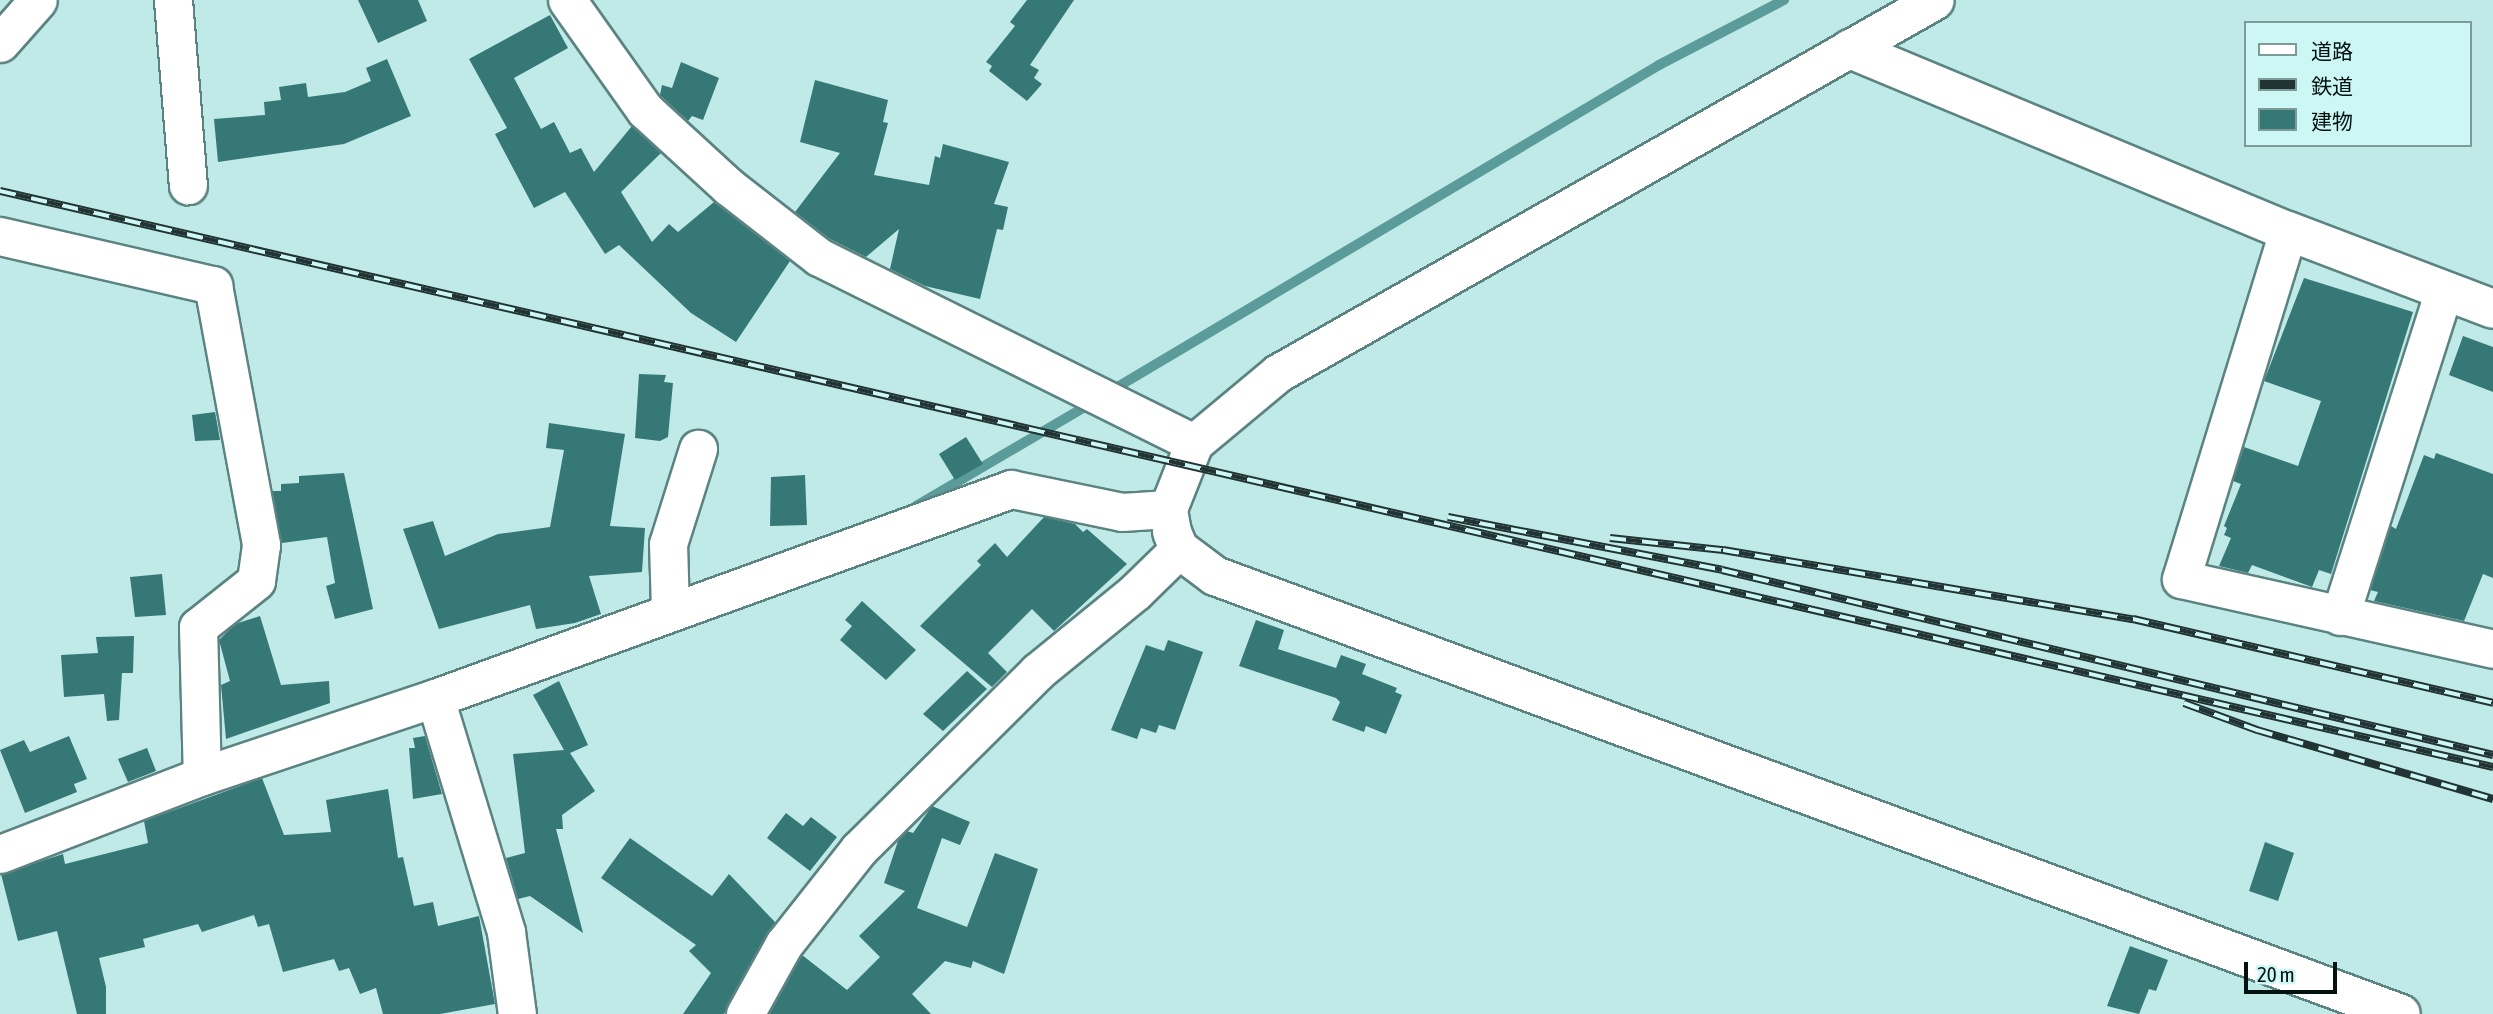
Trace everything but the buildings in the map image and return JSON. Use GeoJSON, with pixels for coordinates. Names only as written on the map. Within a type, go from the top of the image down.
{"type":"FeatureCollection","features":[{"type":"Feature","properties":{"kind":"street"},"geometry":{"type":"LineString","coordinates":[[0,43],[38,0]]}},
{"type":"Feature","properties":{"kind":"street"},"geometry":{"type":"LineString","coordinates":[[173,0],[188,185]]}},
{"type":"Feature","properties":{"kind":"street"},"geometry":{"type":"LineString","coordinates":[[567,0],[645,110],[729,187],[818,257],[1194,443]]}},
{"type":"Feature","properties":{"kind":"street"},"geometry":{"type":"LineString","coordinates":[[745,1014],[784,944],[859,849],[1037,672],[1135,592],[1173,530],[1194,443],[1278,373],[1935,0]]}},
{"type":"Feature","properties":{"kind":"street"},"geometry":{"type":"LineString","coordinates":[[1850,49],[2288,231],[2493,309]]}},
{"type":"Feature","properties":{"kind":"street"},"geometry":{"type":"LineString","coordinates":[[2288,231],[2181,579],[2493,649]]}},
{"type":"Feature","properties":{"kind":"street"},"geometry":{"type":"LineString","coordinates":[[0,236],[213,285],[261,545],[256,581],[198,627],[202,776]]}},
{"type":"Feature","properties":{"kind":"street"},"geometry":{"type":"LineString","coordinates":[[2340,616],[2444,290]]}},
{"type":"Feature","properties":{"kind":"street"},"geometry":{"type":"LineString","coordinates":[[670,610],[668,544],[698,449]]}},
{"type":"Feature","properties":{"kind":"street"},"geometry":{"type":"LineString","coordinates":[[0,854],[202,776],[435,698],[670,610],[1010,489],[1122,512],[1173,530],[1215,576],[2401,1014]]}},
{"type":"Feature","properties":{"kind":"street"},"geometry":{"type":"LineString","coordinates":[[435,698],[506,932],[517,1014]]}},
{"type":"Feature","properties":{"kind":"waterway"},"geometry":{"type":"LineString","coordinates":[[1109,392],[1659,65],[1784,0]]}},
{"type":"Feature","properties":{"kind":"waterway"},"geometry":{"type":"LineString","coordinates":[[916,506],[1093,402]]}},
{"type":"Feature","properties":{"kind":"railway"},"geometry":{"type":"LineString","coordinates":[[0,191],[2493,767]]}},
{"type":"Feature","properties":{"kind":"railway"},"geometry":{"type":"LineString","coordinates":[[1448,517],[1722,570],[2493,755]]}},
{"type":"Feature","properties":{"kind":"railway"},"geometry":{"type":"LineString","coordinates":[[1610,538],[1723,550],[2133,619],[2493,703]]}},
{"type":"Feature","properties":{"kind":"railway"},"geometry":{"type":"LineString","coordinates":[[2184,703],[2257,730],[2493,799]]}}]}
